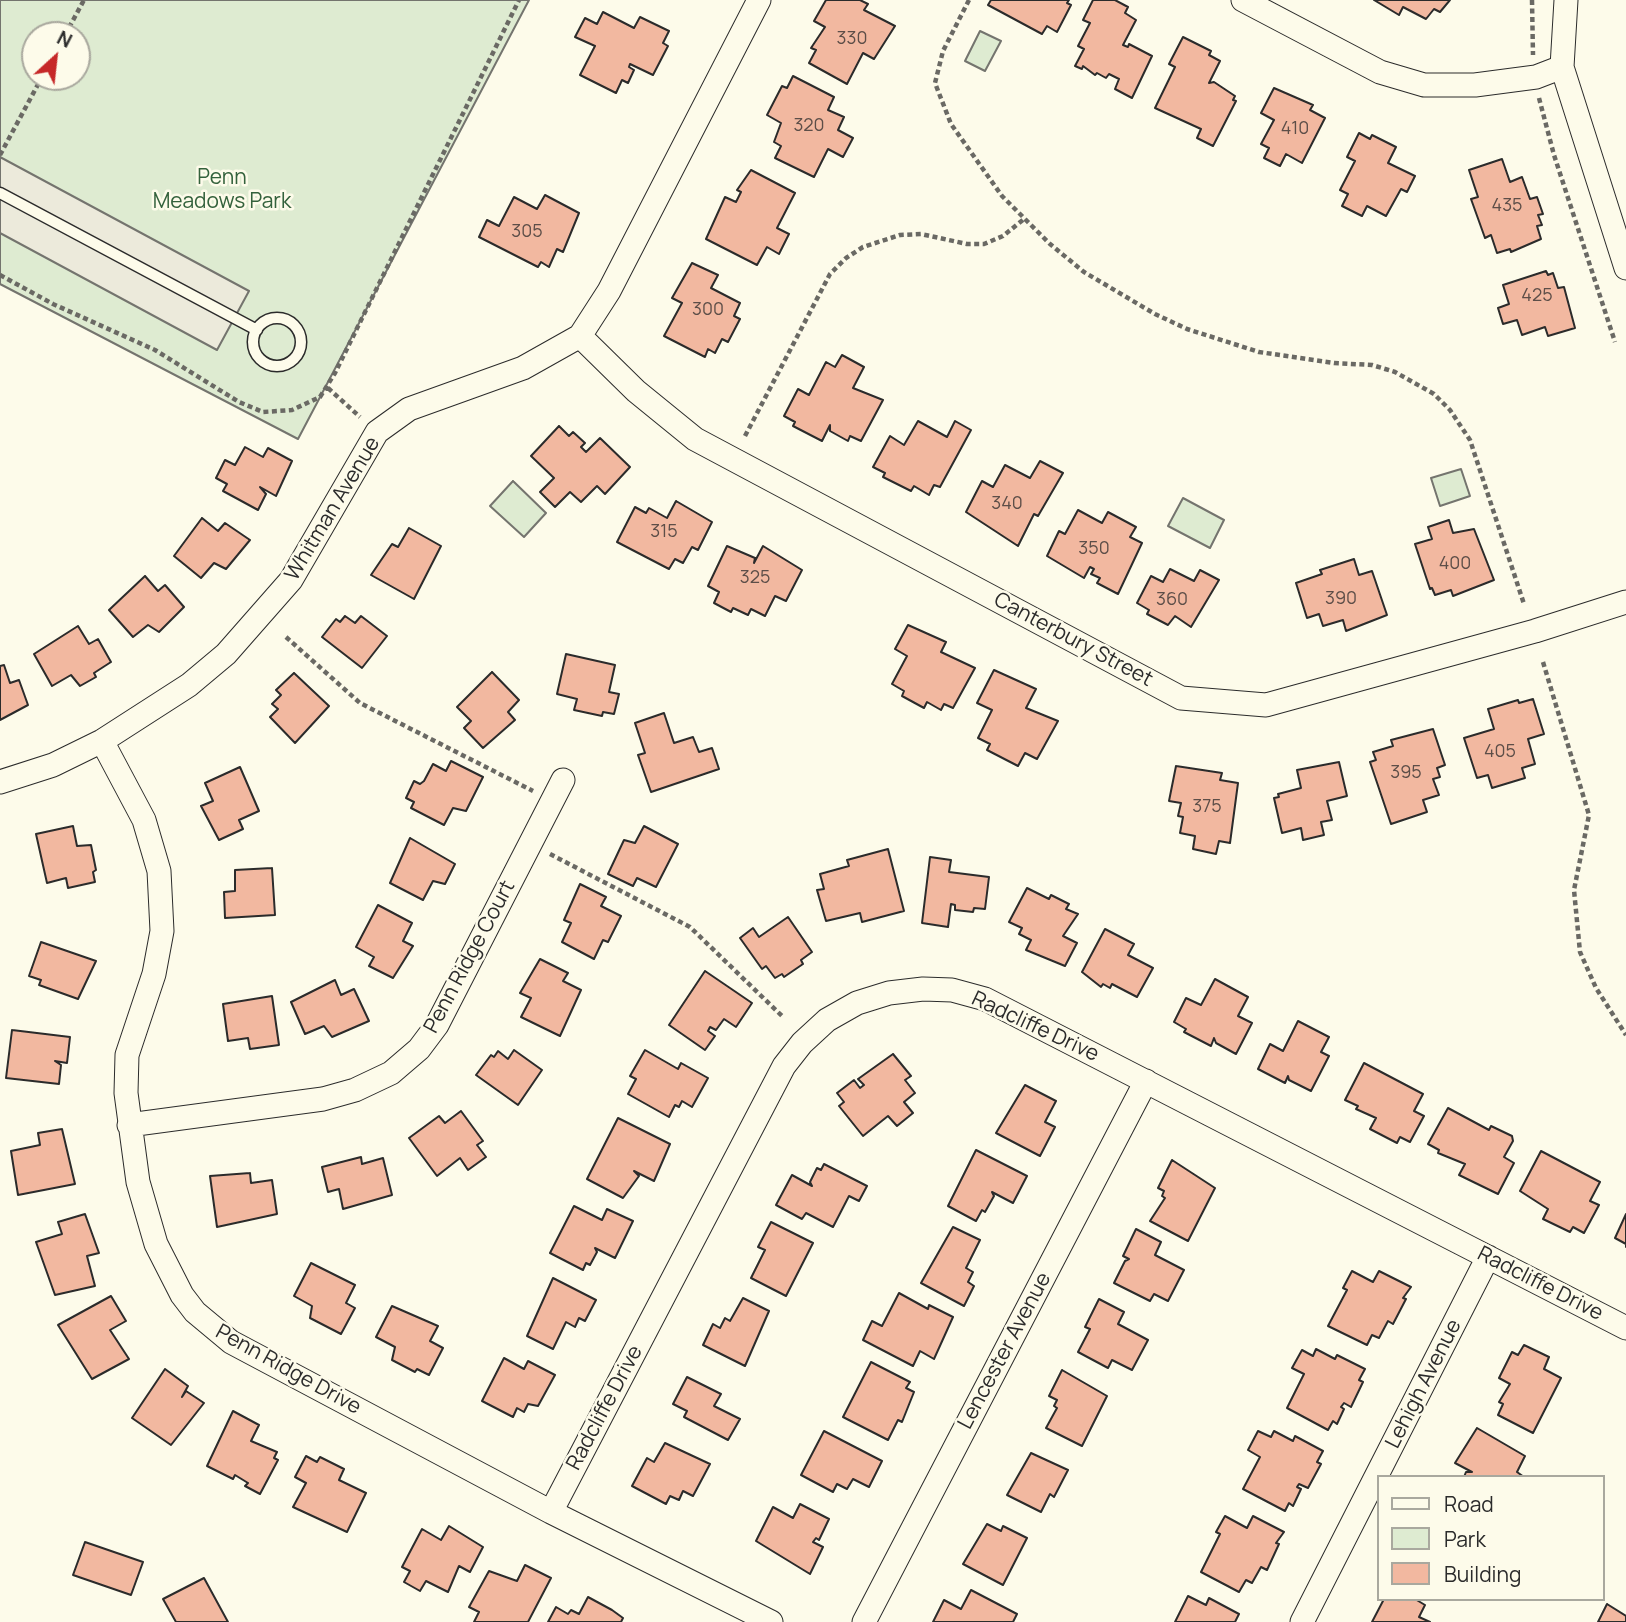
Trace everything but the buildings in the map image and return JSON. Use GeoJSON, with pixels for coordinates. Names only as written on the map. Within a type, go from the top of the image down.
{"type":"FeatureCollection","features":[{"type":"Feature","properties":{"kind":"street","name":"Whitman Avenue"},"geometry":{"type":"LineString","coordinates":[[0,782],[53,765],[102,741],[189,685],[226,653],[261,616],[315,544],[377,432],[410,409],[523,368],[580,336],[609,291],[759,0]]}},
{"type":"Feature","properties":{"kind":"street"},"geometry":{"type":"LineString","coordinates":[[1243,0],[1380,72],[1424,85],[1452,87],[1536,77],[1562,67]]}},
{"type":"Feature","properties":{"kind":"street"},"geometry":{"type":"LineString","coordinates":[[1566,0],[1562,67],[1626,268]]}},
{"type":"Feature","properties":{"kind":"street","name":"Canterbury Street"},"geometry":{"type":"LineString","coordinates":[[580,336],[636,391],[695,439],[1181,698],[1266,705],[1535,631],[1626,602]]}},
{"type":"Feature","properties":{"kind":"street","name":"Penn Ridge Drive"},"geometry":{"type":"LineString","coordinates":[[102,741],[152,838],[163,908],[162,931],[154,974],[127,1055],[129,1125],[138,1182],[156,1244],[182,1295],[203,1320],[231,1342],[551,1512],[771,1622]]}},
{"type":"Feature","properties":{"kind":"street","name":"Penn Ridge Court"},"geometry":{"type":"LineString","coordinates":[[129,1125],[323,1099],[355,1090],[391,1073],[419,1049],[437,1025],[559,790]]}},
{"type":"Feature","properties":{"kind":"street","name":"Radcliffe Drive"},"geometry":{"type":"LineString","coordinates":[[551,1512],[784,1066],[802,1042],[827,1020],[857,1003],[889,993],[923,989],[952,990],[985,999],[1626,1328]]}},
{"type":"Feature","properties":{"kind":"street","name":"Lencester Avenue"},"geometry":{"type":"LineString","coordinates":[[864,1622],[1146,1081]]}},
{"type":"Feature","properties":{"kind":"street","name":"Lehigh Avenue"},"geometry":{"type":"LineString","coordinates":[[1303,1622],[1489,1257]]}},
{"type":"Feature","properties":{"kind":"lane"},"geometry":{"type":"LineString","coordinates":[[0,192],[257,330]]}},
{"type":"Feature","properties":{"kind":"lane"},"geometry":{"type":"LineString","coordinates":[[271,319],[289,322],[300,337],[297,355],[283,366],[265,363],[253,348],[257,330],[271,319]]}},
{"type":"Feature","properties":{"kind":"path"},"geometry":{"type":"LineString","coordinates":[[73,21],[84,0]]}},
{"type":"Feature","properties":{"kind":"path"},"geometry":{"type":"LineString","coordinates":[[0,275],[54,304],[155,350],[239,402],[263,412],[292,410],[320,397],[328,388],[519,0]]}},
{"type":"Feature","properties":{"kind":"path"},"geometry":{"type":"LineString","coordinates":[[969,0],[939,62],[935,83],[939,99],[981,169],[1024,219],[1084,272],[1155,314],[1187,329],[1259,352],[1334,363],[1372,365],[1395,372],[1433,394],[1450,410],[1470,440],[1524,604]]}},
{"type":"Feature","properties":{"kind":"path"},"geometry":{"type":"LineString","coordinates":[[1532,0],[1536,77],[1554,155],[1615,342]]}},
{"type":"Feature","properties":{"kind":"path"},"geometry":{"type":"LineString","coordinates":[[0,155],[34,91]]}},
{"type":"Feature","properties":{"kind":"path"},"geometry":{"type":"LineString","coordinates":[[745,436],[830,274],[846,258],[863,247],[900,235],[921,234],[967,244],[984,244],[1003,236],[1024,219]]}},
{"type":"Feature","properties":{"kind":"path"},"geometry":{"type":"LineString","coordinates":[[328,388],[360,417]]}},
{"type":"Feature","properties":{"kind":"path"},"geometry":{"type":"LineString","coordinates":[[286,637],[360,703],[559,790]]}},
{"type":"Feature","properties":{"kind":"path"},"geometry":{"type":"LineString","coordinates":[[1543,662],[1589,815],[1574,890],[1580,952],[1596,988],[1626,1035]]}},
{"type":"Feature","properties":{"kind":"path"},"geometry":{"type":"LineString","coordinates":[[531,843],[690,927],[782,1016]]}},
{"type":"Feature","properties":{"kind":"green space","name":"Penn Meadows Park"},"geometry":{"type":"Polygon","coordinates":[[[0,0],[529,0],[298,439],[0,284],[0,0]]]}},
{"type":"Feature","properties":{"kind":"green space"},"geometry":{"type":"Polygon","coordinates":[[[980,31],[1001,41],[985,71],[965,61],[980,31]]]}},
{"type":"Feature","properties":{"kind":"green space"},"geometry":{"type":"Polygon","coordinates":[[[1461,469],[1470,496],[1440,506],[1431,478],[1461,469]]]}},
{"type":"Feature","properties":{"kind":"green space"},"geometry":{"type":"Polygon","coordinates":[[[513,481],[546,513],[524,537],[490,506],[513,481]]]}},
{"type":"Feature","properties":{"kind":"green space"},"geometry":{"type":"Polygon","coordinates":[[[1183,498],[1224,520],[1210,548],[1168,526],[1183,498]]]}},
{"type":"Feature","properties":{"kind":"shaded area"},"geometry":{"type":"Polygon","coordinates":[[[0,157],[249,291],[217,350],[0,233],[0,157]]]}}]}
